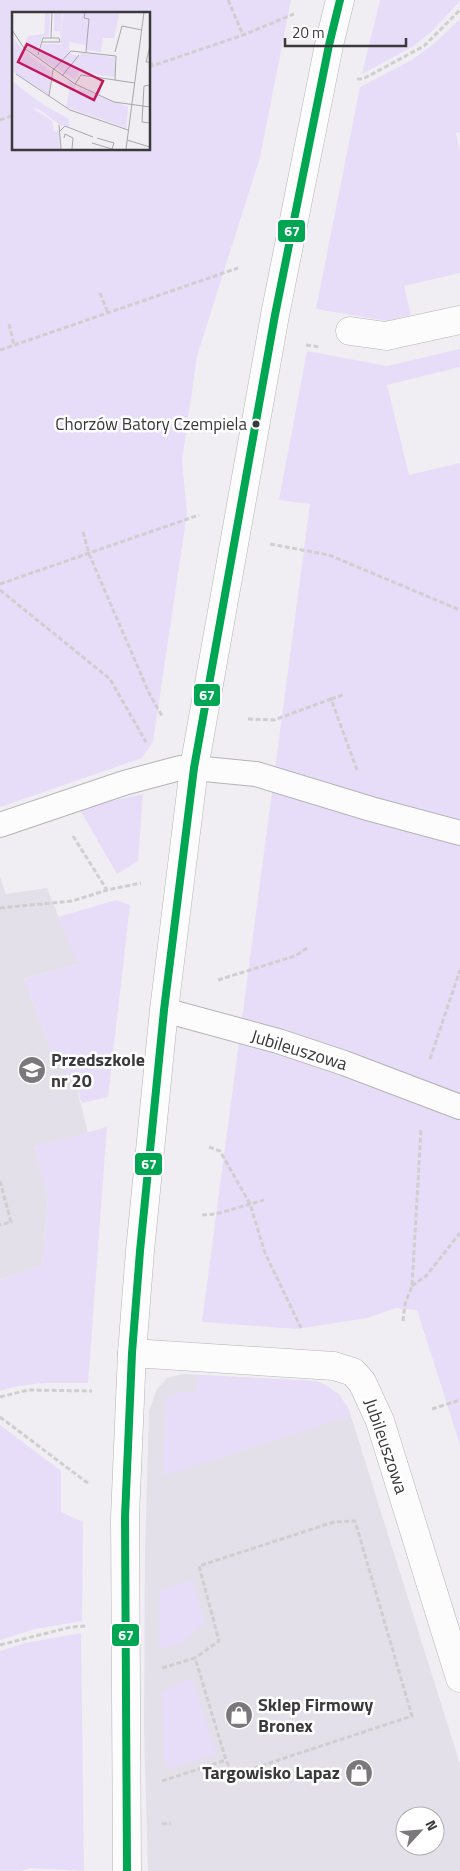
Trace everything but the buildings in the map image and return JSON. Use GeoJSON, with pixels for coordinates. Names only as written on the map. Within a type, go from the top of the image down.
{"type":"FeatureCollection","features":[{"type":"Feature","properties":{"kind":"street"},"geometry":{"type":"LineString","coordinates":[[127,1871],[125,1516],[132,1353],[140,1251],[164,1010],[194,768],[268,354],[329,45],[340,0]]}},
{"type":"Feature","properties":{"kind":"street"},"geometry":{"type":"LineString","coordinates":[[350,332],[386,336],[460,320]]}},
{"type":"Feature","properties":{"kind":"street","name":"Jubileuszowa"},"geometry":{"type":"LineString","coordinates":[[132,1353],[334,1366],[352,1372],[362,1382],[380,1421],[460,1678]]}},
{"type":"Feature","properties":{"kind":"lane"},"geometry":{"type":"LineString","coordinates":[[0,825],[124,783],[180,768],[194,768],[256,774],[371,809],[460,833]]}},
{"type":"Feature","properties":{"kind":"lane","name":"Jubileuszowa"},"geometry":{"type":"LineString","coordinates":[[164,1010],[278,1041],[344,1063],[460,1107]]}},
{"type":"Feature","properties":{"kind":"path"},"geometry":{"type":"LineString","coordinates":[[228,0],[243,35]]}},
{"type":"Feature","properties":{"kind":"path"},"geometry":{"type":"LineString","coordinates":[[352,79],[363,79],[424,46],[460,10]]}},
{"type":"Feature","properties":{"kind":"path"},"geometry":{"type":"LineString","coordinates":[[151,66],[243,35],[294,14]]}},
{"type":"Feature","properties":{"kind":"path"},"geometry":{"type":"LineString","coordinates":[[0,120],[12,116]]}},
{"type":"Feature","properties":{"kind":"path"},"geometry":{"type":"LineString","coordinates":[[0,350],[238,268]]}},
{"type":"Feature","properties":{"kind":"path"},"geometry":{"type":"LineString","coordinates":[[100,294],[108,313]]}},
{"type":"Feature","properties":{"kind":"path"},"geometry":{"type":"LineString","coordinates":[[9,324],[14,344]]}},
{"type":"Feature","properties":{"kind":"path"},"geometry":{"type":"LineString","coordinates":[[0,584],[199,515]]}},
{"type":"Feature","properties":{"kind":"path"},"geometry":{"type":"LineString","coordinates":[[82,532],[89,554],[149,693],[162,716]]}},
{"type":"Feature","properties":{"kind":"path"},"geometry":{"type":"LineString","coordinates":[[264,543],[328,555],[460,610]]}},
{"type":"Feature","properties":{"kind":"path"},"geometry":{"type":"LineString","coordinates":[[0,590],[110,679],[150,748]]}},
{"type":"Feature","properties":{"kind":"path"},"geometry":{"type":"LineString","coordinates":[[248,719],[274,720],[345,694]]}},
{"type":"Feature","properties":{"kind":"path"},"geometry":{"type":"LineString","coordinates":[[331,699],[371,809]]}},
{"type":"Feature","properties":{"kind":"path"},"geometry":{"type":"LineString","coordinates":[[55,806],[107,890]]}},
{"type":"Feature","properties":{"kind":"path"},"geometry":{"type":"LineString","coordinates":[[0,908],[72,901],[107,890],[141,883]]}},
{"type":"Feature","properties":{"kind":"path"},"geometry":{"type":"LineString","coordinates":[[218,980],[295,956],[306,948]]}},
{"type":"Feature","properties":{"kind":"path"},"geometry":{"type":"LineString","coordinates":[[403,1321],[404,1304],[412,1286],[424,1093],[428,1082],[425,1073],[460,970]]}},
{"type":"Feature","properties":{"kind":"path"},"geometry":{"type":"LineString","coordinates":[[209,1147],[220,1150],[250,1204],[265,1253],[305,1335]]}},
{"type":"Feature","properties":{"kind":"path"},"geometry":{"type":"LineString","coordinates":[[0,1181],[11,1222],[0,1226]]}},
{"type":"Feature","properties":{"kind":"path"},"geometry":{"type":"LineString","coordinates":[[202,1215],[216,1214],[264,1200]]}},
{"type":"Feature","properties":{"kind":"path"},"geometry":{"type":"LineString","coordinates":[[412,1286],[426,1276],[460,1233]]}},
{"type":"Feature","properties":{"kind":"path"},"geometry":{"type":"LineString","coordinates":[[0,1397],[28,1390],[92,1391]]}},
{"type":"Feature","properties":{"kind":"path"},"geometry":{"type":"LineString","coordinates":[[432,1409],[460,1400]]}},
{"type":"Feature","properties":{"kind":"path"},"geometry":{"type":"LineString","coordinates":[[0,1417],[89,1484]]}},
{"type":"Feature","properties":{"kind":"path"},"geometry":{"type":"LineString","coordinates":[[169,1666],[194,1658],[219,1641],[199,1566],[334,1522],[355,1521],[412,1716],[233,1775],[226,1760],[194,1658]]}},
{"type":"Feature","properties":{"kind":"path"},"geometry":{"type":"LineString","coordinates":[[0,1646],[71,1627],[87,1626]]}},
{"type":"Feature","properties":{"kind":"path"},"geometry":{"type":"LineString","coordinates":[[153,1784],[226,1760]]}},
{"type":"Feature","properties":{"kind":"shaded area"},"geometry":{"type":"Polygon","coordinates":[[[0,0],[291,0],[260,157],[197,356],[182,460],[187,513],[153,742],[142,758],[0,807],[0,0]]]}},
{"type":"Feature","properties":{"kind":"shaded area"},"geometry":{"type":"Polygon","coordinates":[[[380,0],[460,1],[431,32],[414,46],[362,74],[380,0]]]}},
{"type":"Feature","properties":{"kind":"shaded area"},"geometry":{"type":"Polygon","coordinates":[[[460,19],[460,132],[456,133],[460,151],[460,273],[404,286],[411,315],[387,321],[316,309],[360,87],[412,60],[436,42],[460,19]]]}},
{"type":"Feature","properties":{"kind":"shaded area"},"geometry":{"type":"Polygon","coordinates":[[[460,349],[460,367],[387,385],[409,475],[460,463],[460,1445],[417,1310],[396,1308],[367,1318],[296,1329],[202,1322],[310,504],[279,500],[307,351],[387,366],[460,349]]]}},
{"type":"Feature","properties":{"kind":"shaded area"},"geometry":{"type":"Polygon","coordinates":[[[143,794],[138,861],[117,874],[79,808],[143,794]]]}},
{"type":"Feature","properties":{"kind":"shaded area","name":"Przedszkole nr 20"},"geometry":{"type":"Polygon","coordinates":[[[0,877],[6,894],[47,888],[78,964],[24,979],[51,1051],[77,1089],[88,1133],[35,1147],[48,1198],[42,1265],[0,1280],[0,877]]]}},
{"type":"Feature","properties":{"kind":"shaded area"},"geometry":{"type":"Polygon","coordinates":[[[116,900],[130,905],[108,1097],[82,1103],[77,1089],[51,1051],[24,979],[78,964],[58,917],[116,900]]]}},
{"type":"Feature","properties":{"kind":"shaded area"},"geometry":{"type":"Polygon","coordinates":[[[107,1127],[88,1383],[33,1384],[0,1391],[0,1280],[42,1265],[48,1198],[35,1147],[107,1127]]]}},
{"type":"Feature","properties":{"kind":"shaded area"},"geometry":{"type":"Polygon","coordinates":[[[182,1374],[315,1381],[339,1394],[349,1410],[460,1764],[460,1871],[148,1871],[144,1727],[145,1553],[149,1411],[157,1389],[167,1378],[182,1374]]]}},
{"type":"Feature","properties":{"kind":"shaded area"},"geometry":{"type":"Polygon","coordinates":[[[197,1375],[315,1381],[327,1386],[337,1394],[351,1416],[163,1476],[165,1399],[180,1392],[196,1392],[197,1375]]]}},
{"type":"Feature","properties":{"kind":"shaded area"},"geometry":{"type":"Polygon","coordinates":[[[0,1425],[61,1471],[61,1512],[83,1522],[82,1621],[35,1629],[0,1640],[0,1425]]]}},
{"type":"Feature","properties":{"kind":"shaded area"},"geometry":{"type":"Polygon","coordinates":[[[193,1580],[205,1623],[181,1644],[159,1650],[159,1590],[193,1580]]]}},
{"type":"Feature","properties":{"kind":"shaded area"},"geometry":{"type":"Polygon","coordinates":[[[81,1633],[84,1871],[30,1868],[21,1871],[0,1871],[0,1651],[25,1643],[81,1633]]]}},
{"type":"Feature","properties":{"kind":"shaded area"},"geometry":{"type":"Polygon","coordinates":[[[192,1678],[216,1754],[171,1769],[164,1762],[162,1693],[192,1678]]]}},
{"type":"Feature","properties":{"kind":"transit line","name":"67"},"geometry":{"type":"LineString","coordinates":[[127,1871],[125,1517],[132,1353],[140,1251],[164,1010],[194,768],[275,315],[329,45],[340,0]]}},
{"type":"Feature","properties":{"kind":"place","name":"Chorzów Batory Czempiela"},"geometry":{"type":"Point","coordinates":[256,424]}},
{"type":"Feature","properties":{"kind":"place","name":"Przedszkole nr 20"},"geometry":{"type":"Point","coordinates":[32,1070]}},
{"type":"Feature","properties":{"kind":"place","name":"Sklep Firmowy Bronex"},"geometry":{"type":"Point","coordinates":[239,1715]}},
{"type":"Feature","properties":{"kind":"place","name":"Targowisko Lapaz"},"geometry":{"type":"Point","coordinates":[359,1773]}}]}
